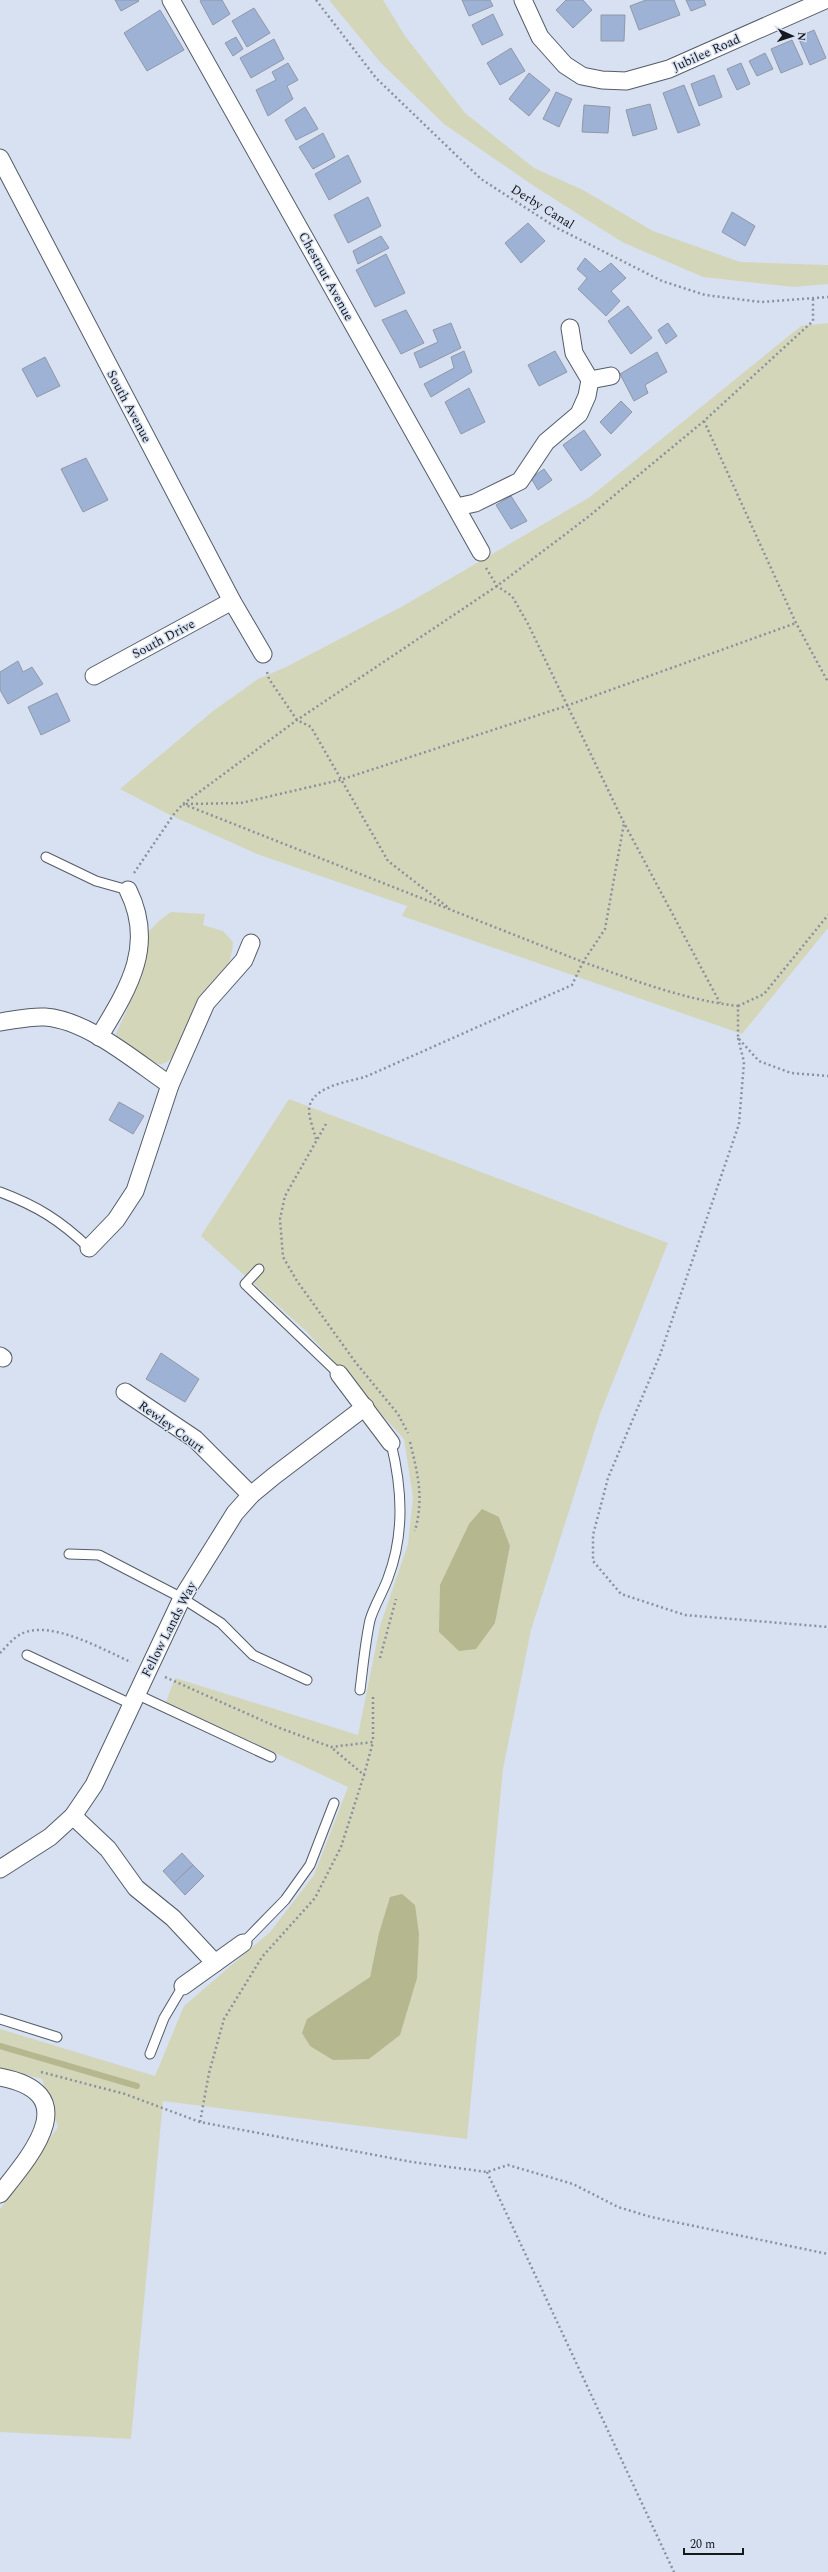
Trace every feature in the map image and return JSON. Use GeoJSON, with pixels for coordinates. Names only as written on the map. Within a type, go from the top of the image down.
{"type":"FeatureCollection","features":[{"type":"Feature","properties":{"kind":"street","name":"Chestnut Avenue"},"geometry":{"type":"LineString","coordinates":[[171,0],[482,552]]}},
{"type":"Feature","properties":{"kind":"street","name":"Jubilee Road"},"geometry":{"type":"LineString","coordinates":[[523,0],[540,37],[565,65],[582,76],[602,80],[626,81],[656,73],[825,0]]}},
{"type":"Feature","properties":{"kind":"street","name":"South Avenue"},"geometry":{"type":"LineString","coordinates":[[0,158],[232,601],[263,654]]}},
{"type":"Feature","properties":{"kind":"street"},"geometry":{"type":"LineString","coordinates":[[457,507],[475,503],[520,481],[546,442],[579,414],[587,396],[590,380],[574,353],[570,328]]}},
{"type":"Feature","properties":{"kind":"street"},"geometry":{"type":"LineString","coordinates":[[590,380],[610,376]]}},
{"type":"Feature","properties":{"kind":"street","name":"South Drive"},"geometry":{"type":"LineString","coordinates":[[94,676],[232,601]]}},
{"type":"Feature","properties":{"kind":"street"},"geometry":{"type":"LineString","coordinates":[[99,1037],[126,993],[140,949],[139,920],[135,904],[126,890]]}},
{"type":"Feature","properties":{"kind":"street"},"geometry":{"type":"LineString","coordinates":[[89,1248],[116,1220],[135,1191],[170,1085],[206,1003],[236,970],[251,943]]}},
{"type":"Feature","properties":{"kind":"street"},"geometry":{"type":"LineString","coordinates":[[0,1022],[46,1017],[74,1024],[99,1037],[170,1085]]}},
{"type":"Feature","properties":{"kind":"street"},"geometry":{"type":"LineString","coordinates":[[339,1374],[391,1443]]}},
{"type":"Feature","properties":{"kind":"street","name":"Rewley Court"},"geometry":{"type":"LineString","coordinates":[[125,1392],[195,1439],[251,1495]]}},
{"type":"Feature","properties":{"kind":"street","name":"Fellow Lands Way"},"geometry":{"type":"LineString","coordinates":[[0,1869],[50,1837],[73,1816],[94,1784],[147,1668],[182,1598],[235,1514],[251,1495],[364,1408]]}},
{"type":"Feature","properties":{"kind":"street"},"geometry":{"type":"LineString","coordinates":[[73,1816],[108,1849],[136,1888],[173,1918],[215,1963]]}},
{"type":"Feature","properties":{"kind":"street"},"geometry":{"type":"LineString","coordinates":[[183,1986],[243,1943]]}},
{"type":"Feature","properties":{"kind":"street"},"geometry":{"type":"LineString","coordinates":[[0,2077],[20,2081],[38,2092],[47,2110],[44,2130],[28,2158],[0,2194]]}},
{"type":"Feature","properties":{"kind":"lane"},"geometry":{"type":"LineString","coordinates":[[46,857],[96,881],[126,890]]}},
{"type":"Feature","properties":{"kind":"lane"},"geometry":{"type":"LineString","coordinates":[[0,1192],[36,1206],[66,1225],[89,1248]]}},
{"type":"Feature","properties":{"kind":"lane"},"geometry":{"type":"LineString","coordinates":[[258,1269],[245,1284],[339,1374]]}},
{"type":"Feature","properties":{"kind":"lane"},"geometry":{"type":"LineString","coordinates":[[360,1690],[370,1619],[388,1577],[399,1538],[401,1498],[398,1472],[391,1443]]}},
{"type":"Feature","properties":{"kind":"lane"},"geometry":{"type":"LineString","coordinates":[[68,1554],[99,1555],[182,1598],[221,1623],[253,1655],[307,1680]]}},
{"type":"Feature","properties":{"kind":"lane"},"geometry":{"type":"LineString","coordinates":[[27,1655],[271,1757]]}},
{"type":"Feature","properties":{"kind":"lane"},"geometry":{"type":"LineString","coordinates":[[243,1943],[286,1900],[310,1865],[334,1803]]}},
{"type":"Feature","properties":{"kind":"lane"},"geometry":{"type":"LineString","coordinates":[[150,2054],[164,2018],[183,1986]]}},
{"type":"Feature","properties":{"kind":"lane"},"geometry":{"type":"LineString","coordinates":[[0,2018],[57,2037]]}},
{"type":"Feature","properties":{"kind":"path","name":"Derby Canal"},"geometry":{"type":"LineString","coordinates":[[316,0],[376,78],[476,174],[557,228],[662,281],[705,295],[761,302],[828,297]]}},
{"type":"Feature","properties":{"kind":"path"},"geometry":{"type":"LineString","coordinates":[[126,890],[174,814],[183,804],[297,720],[497,586],[588,517],[704,421],[813,321],[813,299]]}},
{"type":"Feature","properties":{"kind":"path"},"geometry":{"type":"LineString","coordinates":[[704,421],[796,624],[828,682]]}},
{"type":"Feature","properties":{"kind":"path"},"geometry":{"type":"LineString","coordinates":[[482,552],[486,568],[497,586],[512,596],[624,823],[721,1004]]}},
{"type":"Feature","properties":{"kind":"path"},"geometry":{"type":"LineString","coordinates":[[183,804],[241,803],[340,780],[566,706],[796,624]]}},
{"type":"Feature","properties":{"kind":"path"},"geometry":{"type":"LineString","coordinates":[[263,654],[269,679],[297,720],[311,727],[340,780],[388,861],[453,911]]}},
{"type":"Feature","properties":{"kind":"path"},"geometry":{"type":"LineString","coordinates":[[183,804],[583,962],[638,982],[721,1004],[738,1006],[764,994],[828,915]]}},
{"type":"Feature","properties":{"kind":"path"},"geometry":{"type":"LineString","coordinates":[[316,1140],[309,1112],[311,1102],[317,1094],[336,1085],[365,1077],[572,985],[583,962],[605,929],[624,823]]}},
{"type":"Feature","properties":{"kind":"path"},"geometry":{"type":"LineString","coordinates":[[738,1006],[738,1038],[744,1062],[739,1124],[660,1355],[608,1478],[593,1535],[594,1561],[621,1594],[685,1615],[828,1627]]}},
{"type":"Feature","properties":{"kind":"path"},"geometry":{"type":"LineString","coordinates":[[738,1038],[759,1061],[791,1073],[828,1076]]}},
{"type":"Feature","properties":{"kind":"path"},"geometry":{"type":"LineString","coordinates":[[0,1653],[21,1634],[44,1629],[61,1632],[147,1668],[277,1727],[331,1747],[364,1775],[373,1742],[331,1747]]}},
{"type":"Feature","properties":{"kind":"path"},"geometry":{"type":"LineString","coordinates":[[200,2122],[210,2073],[224,2020]]}},
{"type":"Feature","properties":{"kind":"path"},"geometry":{"type":"LineString","coordinates":[[40,2072],[125,2094],[200,2122],[412,2162],[487,2172],[508,2165],[573,2184],[618,2207],[651,2217],[828,2254]]}},
{"type":"Feature","properties":{"kind":"path"},"geometry":{"type":"LineString","coordinates":[[487,2172],[674,2572]]}},
{"type":"Feature","properties":{"kind":"shaded area"},"geometry":{"type":"Polygon","coordinates":[[[329,0],[383,0],[405,36],[465,113],[534,168],[583,190],[653,231],[740,262],[828,265],[828,284],[794,287],[703,277],[622,242],[534,186],[444,124],[380,62],[329,0]]]}},
{"type":"Feature","properties":{"kind":"shaded area"},"geometry":{"type":"Polygon","coordinates":[[[828,323],[828,928],[742,1034],[402,916],[407,906],[257,854],[170,815],[120,789],[213,711],[258,679],[286,667],[403,606],[590,497],[801,326],[828,323]]]}},
{"type":"Feature","properties":{"kind":"shaded area"},"geometry":{"type":"Polygon","coordinates":[[[171,912],[205,914],[203,925],[223,931],[233,942],[228,965],[197,1003],[174,1054],[166,1062],[157,1064],[146,1059],[133,1050],[118,1039],[116,1034],[142,976],[149,931],[171,912]]]}},
{"type":"Feature","properties":{"kind":"shaded area"},"geometry":{"type":"Polygon","coordinates":[[[289,1099],[668,1243],[600,1414],[531,1630],[503,1769],[467,2139],[163,2101],[131,2439],[0,2432],[0,2209],[58,2127],[42,2079],[0,2068],[0,2029],[155,2076],[184,2006],[270,1932],[314,1875],[348,1787],[166,1702],[175,1678],[358,1735],[380,1626],[408,1544],[413,1498],[404,1439],[306,1331],[201,1236],[289,1099]],[[499,1517],[495,1623],[510,1546],[499,1517]],[[390,1898],[379,1933],[370,1977],[307,2019],[369,2059],[390,1898]]]}},
{"type":"Feature","properties":{"kind":"shaded area"},"geometry":{"type":"Polygon","coordinates":[[[482,1509],[499,1517],[510,1546],[495,1623],[476,1649],[459,1651],[439,1632],[440,1585],[469,1524],[482,1509]]]}},
{"type":"Feature","properties":{"kind":"shaded area"},"geometry":{"type":"Polygon","coordinates":[[[402,1894],[415,1905],[419,1934],[417,1978],[400,2035],[369,2059],[333,2060],[310,2046],[302,2033],[307,2019],[370,1977],[379,1933],[390,1897],[402,1894]]]}},
{"type":"Feature","properties":{"kind":"building"},"geometry":{"type":"Polygon","coordinates":[[[115,0],[138,0],[139,1],[121,11],[115,0]]]}},
{"type":"Feature","properties":{"kind":"building"},"geometry":{"type":"Polygon","coordinates":[[[222,0],[230,14],[213,25],[200,1],[222,0]]]}},
{"type":"Feature","properties":{"kind":"building"},"geometry":{"type":"Polygon","coordinates":[[[462,0],[490,0],[493,6],[469,16],[462,0]]]}},
{"type":"Feature","properties":{"kind":"building"},"geometry":{"type":"Polygon","coordinates":[[[566,0],[583,0],[592,10],[573,28],[556,10],[566,0]]]}},
{"type":"Feature","properties":{"kind":"building"},"geometry":{"type":"Polygon","coordinates":[[[646,0],[674,0],[680,15],[639,30],[630,6],[646,0]]]}},
{"type":"Feature","properties":{"kind":"building"},"geometry":{"type":"Polygon","coordinates":[[[686,0],[704,0],[706,5],[691,11],[686,0]]]}},
{"type":"Feature","properties":{"kind":"building"},"geometry":{"type":"Polygon","coordinates":[[[254,8],[270,33],[247,47],[232,21],[254,8]]]}},
{"type":"Feature","properties":{"kind":"building"},"geometry":{"type":"Polygon","coordinates":[[[160,10],[184,50],[147,71],[124,33],[160,10]]]}},
{"type":"Feature","properties":{"kind":"building"},"geometry":{"type":"Polygon","coordinates":[[[493,14],[503,35],[482,45],[472,25],[493,14]]]}},
{"type":"Feature","properties":{"kind":"building"},"geometry":{"type":"Polygon","coordinates":[[[601,15],[625,15],[624,41],[601,41],[601,15]]]}},
{"type":"Feature","properties":{"kind":"building"},"geometry":{"type":"Polygon","coordinates":[[[814,30],[826,58],[810,65],[798,37],[814,30]]]}},
{"type":"Feature","properties":{"kind":"building"},"geometry":{"type":"Polygon","coordinates":[[[236,37],[243,49],[233,56],[225,43],[236,37]]]}},
{"type":"Feature","properties":{"kind":"building"},"geometry":{"type":"Polygon","coordinates":[[[274,39],[284,59],[251,78],[240,58],[274,39]]]}},
{"type":"Feature","properties":{"kind":"building"},"geometry":{"type":"Polygon","coordinates":[[[792,40],[803,64],[781,73],[771,49],[792,40]]]}},
{"type":"Feature","properties":{"kind":"building"},"geometry":{"type":"Polygon","coordinates":[[[511,48],[525,71],[500,85],[487,63],[511,48]]]}},
{"type":"Feature","properties":{"kind":"building"},"geometry":{"type":"Polygon","coordinates":[[[765,53],[773,69],[757,76],[749,61],[765,53]]]}},
{"type":"Feature","properties":{"kind":"building"},"geometry":{"type":"Polygon","coordinates":[[[288,63],[298,80],[287,86],[293,99],[268,116],[256,90],[276,80],[272,72],[288,63]]]}},
{"type":"Feature","properties":{"kind":"building"},"geometry":{"type":"Polygon","coordinates":[[[741,63],[750,84],[737,90],[727,69],[741,63]]]}},
{"type":"Feature","properties":{"kind":"building"},"geometry":{"type":"Polygon","coordinates":[[[529,73],[550,90],[529,116],[509,99],[529,73]]]}},
{"type":"Feature","properties":{"kind":"building"},"geometry":{"type":"Polygon","coordinates":[[[714,75],[722,97],[699,106],[691,84],[714,75]]]}},
{"type":"Feature","properties":{"kind":"building"},"geometry":{"type":"Polygon","coordinates":[[[684,85],[700,125],[678,133],[663,93],[684,85]]]}},
{"type":"Feature","properties":{"kind":"building"},"geometry":{"type":"Polygon","coordinates":[[[556,92],[572,99],[559,127],[543,119],[556,92]]]}},
{"type":"Feature","properties":{"kind":"building"},"geometry":{"type":"Polygon","coordinates":[[[650,104],[657,129],[633,136],[626,110],[650,104]]]}},
{"type":"Feature","properties":{"kind":"building"},"geometry":{"type":"Polygon","coordinates":[[[584,105],[610,107],[608,133],[582,132],[584,105]]]}},
{"type":"Feature","properties":{"kind":"building"},"geometry":{"type":"Polygon","coordinates":[[[305,107],[318,129],[296,140],[285,120],[305,107]]]}},
{"type":"Feature","properties":{"kind":"building"},"geometry":{"type":"Polygon","coordinates":[[[323,133],[335,157],[313,169],[299,147],[323,133]]]}},
{"type":"Feature","properties":{"kind":"building"},"geometry":{"type":"Polygon","coordinates":[[[348,155],[361,182],[329,200],[315,174],[348,155]]]}},
{"type":"Feature","properties":{"kind":"building"},"geometry":{"type":"Polygon","coordinates":[[[368,197],[381,226],[348,243],[334,215],[368,197]]]}},
{"type":"Feature","properties":{"kind":"building"},"geometry":{"type":"Polygon","coordinates":[[[732,212],[755,226],[745,246],[722,232],[732,212]]]}},
{"type":"Feature","properties":{"kind":"building"},"geometry":{"type":"Polygon","coordinates":[[[528,223],[545,241],[521,263],[505,243],[528,223]]]}},
{"type":"Feature","properties":{"kind":"building"},"geometry":{"type":"Polygon","coordinates":[[[381,236],[389,248],[358,264],[353,251],[381,236]]]}},
{"type":"Feature","properties":{"kind":"building"},"geometry":{"type":"Polygon","coordinates":[[[386,254],[405,293],[375,307],[356,270],[386,254]]]}},
{"type":"Feature","properties":{"kind":"building"},"geometry":{"type":"Polygon","coordinates":[[[585,258],[600,272],[611,263],[626,278],[611,291],[620,301],[606,316],[578,289],[587,278],[577,269],[585,258]]]}},
{"type":"Feature","properties":{"kind":"building"},"geometry":{"type":"Polygon","coordinates":[[[628,306],[652,338],[631,354],[608,321],[628,306]]]}},
{"type":"Feature","properties":{"kind":"building"},"geometry":{"type":"Polygon","coordinates":[[[406,310],[424,343],[401,354],[382,320],[406,310]]]}},
{"type":"Feature","properties":{"kind":"building"},"geometry":{"type":"Polygon","coordinates":[[[451,323],[461,348],[420,368],[414,353],[438,342],[433,330],[451,323]]]}},
{"type":"Feature","properties":{"kind":"building"},"geometry":{"type":"Polygon","coordinates":[[[668,323],[677,336],[666,344],[658,330],[668,323]]]}},
{"type":"Feature","properties":{"kind":"building"},"geometry":{"type":"Polygon","coordinates":[[[464,351],[472,372],[431,397],[424,384],[454,368],[451,357],[464,351]]]}},
{"type":"Feature","properties":{"kind":"building"},"geometry":{"type":"Polygon","coordinates":[[[555,351],[567,372],[539,386],[528,365],[555,351]]]}},
{"type":"Feature","properties":{"kind":"building"},"geometry":{"type":"Polygon","coordinates":[[[657,352],[667,372],[645,385],[648,393],[634,401],[620,374],[657,352]]]}},
{"type":"Feature","properties":{"kind":"building"},"geometry":{"type":"Polygon","coordinates":[[[45,357],[60,386],[37,397],[22,369],[45,357]]]}},
{"type":"Feature","properties":{"kind":"building"},"geometry":{"type":"Polygon","coordinates":[[[469,388],[485,422],[461,434],[445,402],[469,388]]]}},
{"type":"Feature","properties":{"kind":"building"},"geometry":{"type":"Polygon","coordinates":[[[621,401],[632,412],[611,434],[600,422],[621,401]]]}},
{"type":"Feature","properties":{"kind":"building"},"geometry":{"type":"Polygon","coordinates":[[[584,430],[601,455],[581,471],[563,445],[584,430]]]}},
{"type":"Feature","properties":{"kind":"building"},"geometry":{"type":"Polygon","coordinates":[[[86,458],[108,500],[83,512],[61,469],[86,458]]]}},
{"type":"Feature","properties":{"kind":"building"},"geometry":{"type":"Polygon","coordinates":[[[544,469],[552,480],[538,490],[531,478],[544,469]]]}},
{"type":"Feature","properties":{"kind":"building"},"geometry":{"type":"Polygon","coordinates":[[[511,496],[527,521],[511,529],[496,505],[511,496]]]}},
{"type":"Feature","properties":{"kind":"building"},"geometry":{"type":"Polygon","coordinates":[[[18,661],[23,672],[32,667],[43,684],[8,704],[0,690],[0,672],[18,661]]]}},
{"type":"Feature","properties":{"kind":"building"},"geometry":{"type":"Polygon","coordinates":[[[57,693],[70,721],[41,735],[28,707],[57,693]]]}},
{"type":"Feature","properties":{"kind":"building"},"geometry":{"type":"Polygon","coordinates":[[[119,1102],[144,1116],[133,1134],[109,1120],[119,1102]]]}},
{"type":"Feature","properties":{"kind":"building"},"geometry":{"type":"Polygon","coordinates":[[[161,1353],[199,1379],[185,1402],[146,1379],[161,1353]]]}},
{"type":"Feature","properties":{"kind":"building"},"geometry":{"type":"Polygon","coordinates":[[[182,1853],[193,1865],[174,1883],[163,1871],[182,1853]]]}},
{"type":"Feature","properties":{"kind":"building"},"geometry":{"type":"Polygon","coordinates":[[[193,1865],[204,1876],[185,1895],[174,1883],[193,1865]]]}},
{"type":"Feature","properties":{"kind":"waterway"},"geometry":{"type":"LineString","coordinates":[[0,2046],[137,2086]]}}]}
